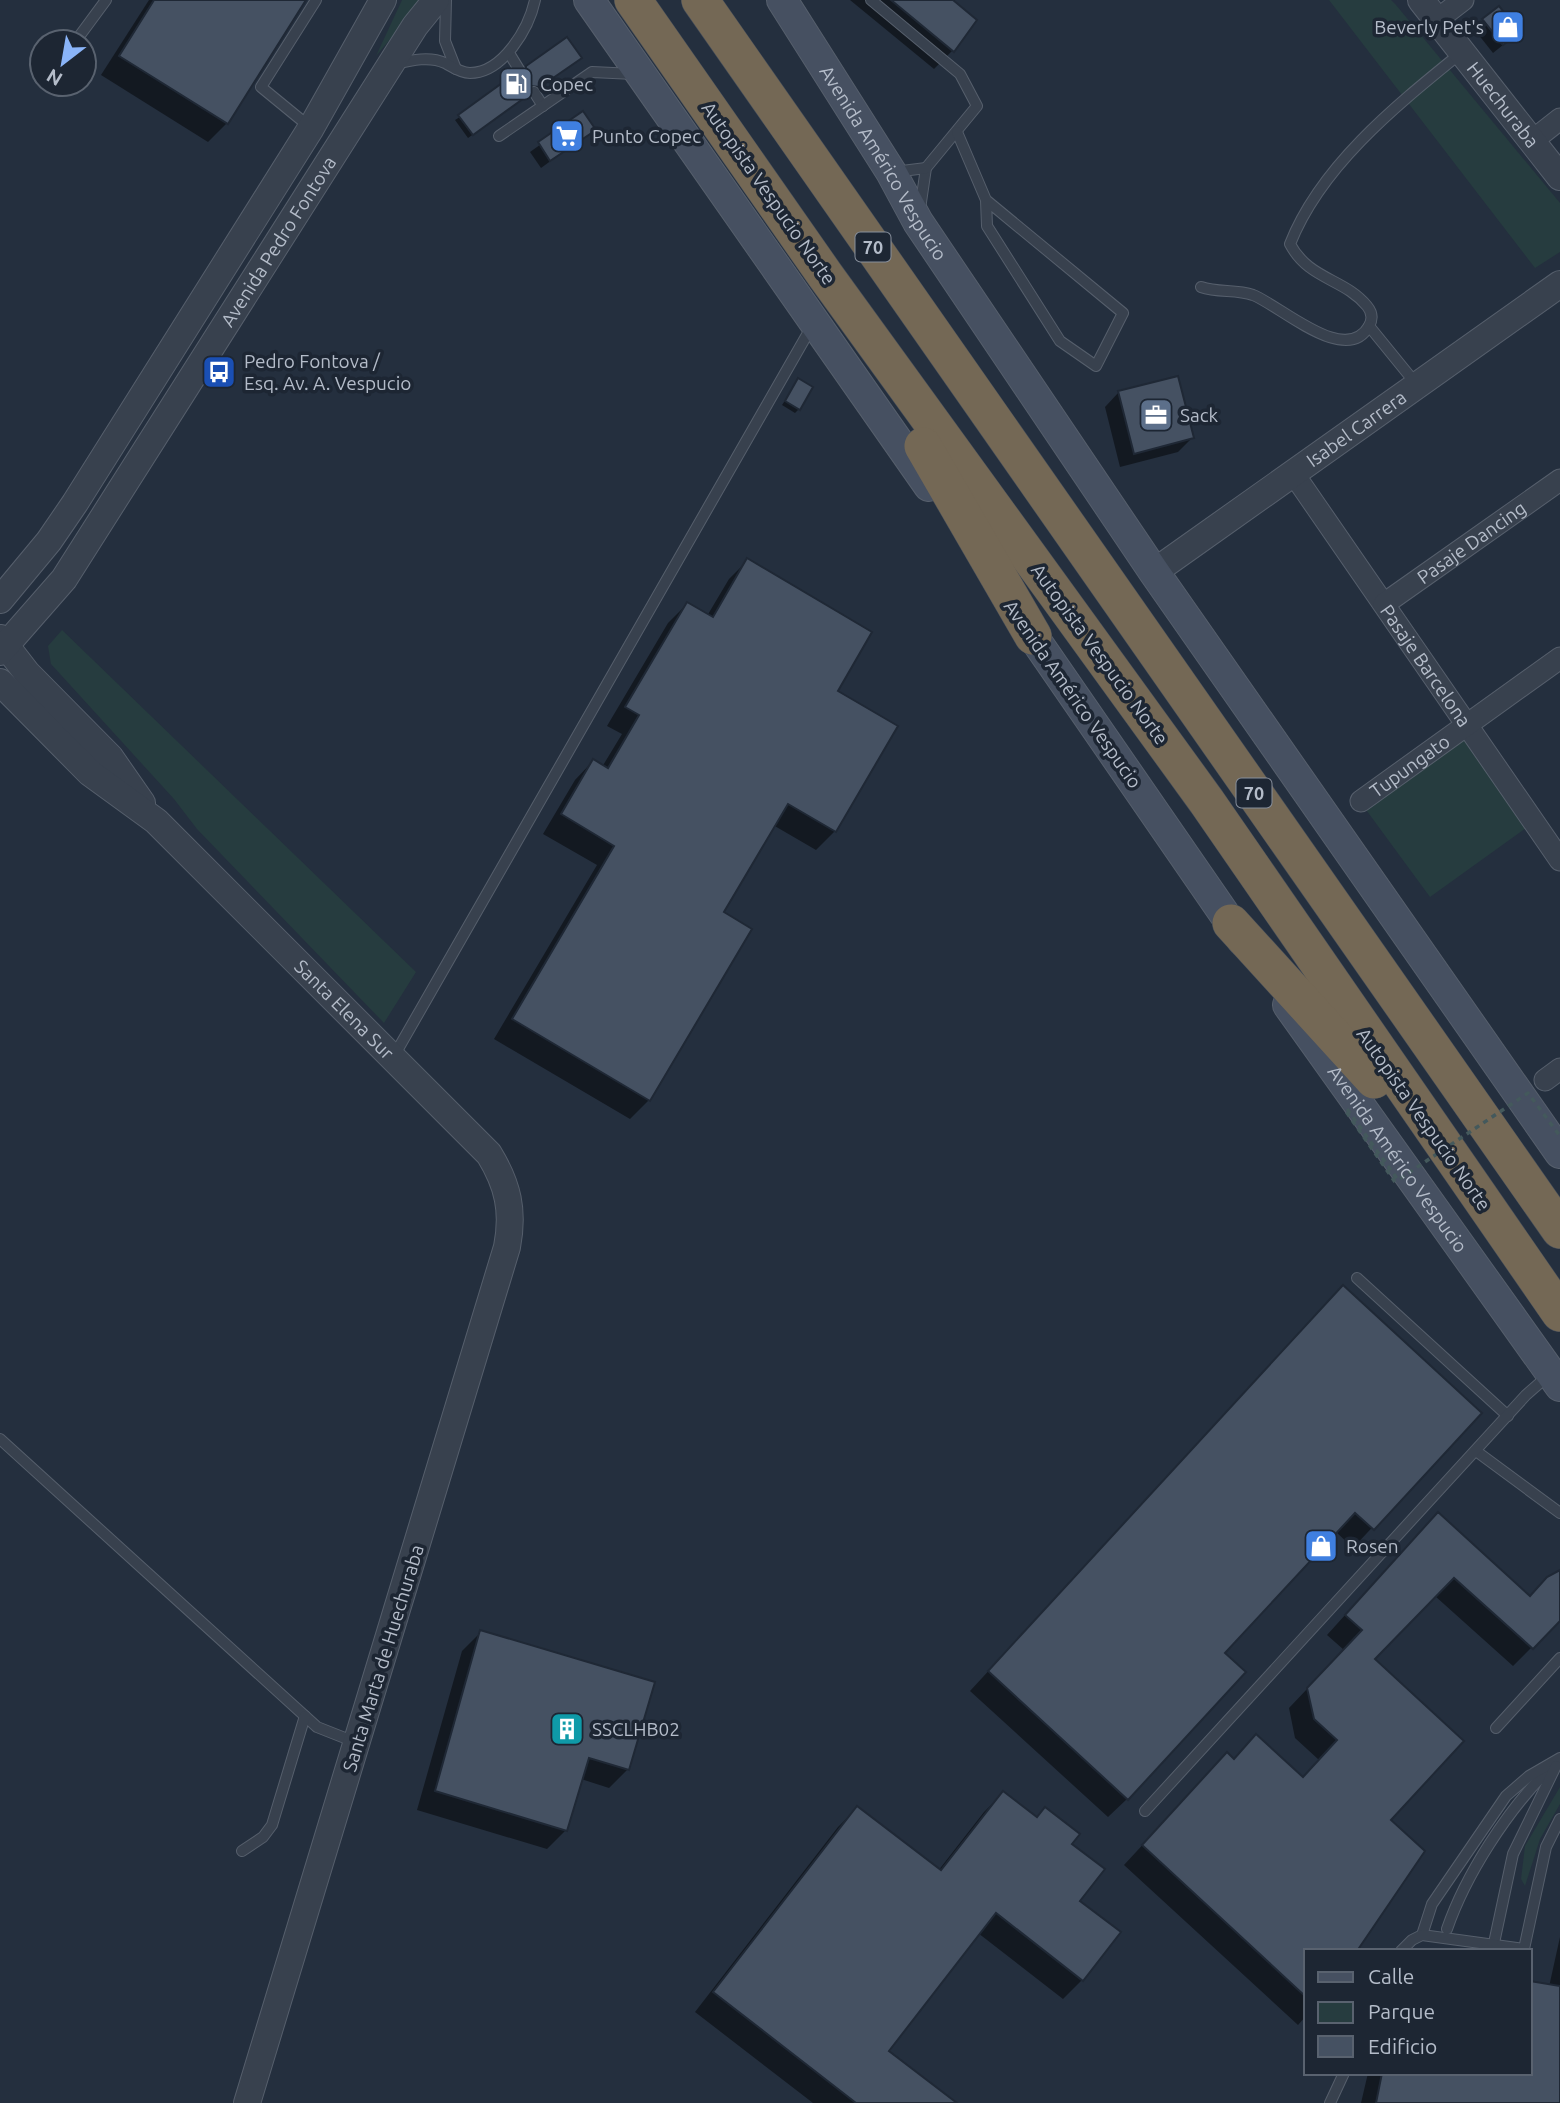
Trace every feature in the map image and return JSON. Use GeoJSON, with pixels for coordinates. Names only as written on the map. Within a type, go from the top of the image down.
{"type":"FeatureCollection","features":[{"type":"Feature","properties":{"kind":"highway","name":"Autopista Vespucio Norte"},"geometry":{"type":"LineString","coordinates":[[633,0],[825,275],[1207,802],[1466,1181],[1560,1313]]}},
{"type":"Feature","properties":{"kind":"highway","name":"70"},"geometry":{"type":"LineString","coordinates":[[700,0],[1560,1230]]}},
{"type":"Feature","properties":{"kind":"highway"},"geometry":{"type":"LineString","coordinates":[[825,275],[1033,636]]}},
{"type":"Feature","properties":{"kind":"highway"},"geometry":{"type":"LineString","coordinates":[[1231,923],[1466,1181]]}},
{"type":"Feature","properties":{"kind":"highway"},"geometry":{"type":"LineString","coordinates":[[1462,1090],[1560,1202]]}},
{"type":"Feature","properties":{"kind":"main road","name":"Avenida Américo Vespucio"},"geometry":{"type":"LineString","coordinates":[[589,0],[815,320],[1231,923],[1555,1380]]}},
{"type":"Feature","properties":{"kind":"main road","name":"Avenida Américo Vespucio"},"geometry":{"type":"LineString","coordinates":[[782,0],[891,172],[918,222],[1154,572],[1560,1153]]}},
{"type":"Feature","properties":{"kind":"street","name":"Avenida Pedro Fontova"},"geometry":{"type":"LineString","coordinates":[[0,600],[49,541],[75,503],[310,128],[383,0]]}},
{"type":"Feature","properties":{"kind":"street","name":"Avenida Pedro Fontova"},"geometry":{"type":"LineString","coordinates":[[2,645],[64,579],[415,26],[436,0]]}},
{"type":"Feature","properties":{"kind":"street"},"geometry":{"type":"LineString","coordinates":[[1429,10],[1463,0]]}},
{"type":"Feature","properties":{"kind":"street","name":"Huechuraba"},"geometry":{"type":"LineString","coordinates":[[1429,10],[1560,177]]}},
{"type":"Feature","properties":{"kind":"street"},"geometry":{"type":"LineString","coordinates":[[1532,141],[1560,119]]}},
{"type":"Feature","properties":{"kind":"street","name":"Isabel Carrera"},"geometry":{"type":"LineString","coordinates":[[1154,572],[1560,284]]}},
{"type":"Feature","properties":{"kind":"street","name":"Pasaje Barcelona"},"geometry":{"type":"LineString","coordinates":[[1293,474],[1560,860]]}},
{"type":"Feature","properties":{"kind":"street","name":"Pasaje Dancing"},"geometry":{"type":"LineString","coordinates":[[1384,604],[1560,480]]}},
{"type":"Feature","properties":{"kind":"street","name":"Santa Elena Sur"},"geometry":{"type":"LineString","coordinates":[[2,645],[110,757],[156,821]]}},
{"type":"Feature","properties":{"kind":"street","name":"Tupungato"},"geometry":{"type":"LineString","coordinates":[[1361,801],[1560,658]]}},
{"type":"Feature","properties":{"kind":"street","name":"Santa Elena Sur"},"geometry":{"type":"LineString","coordinates":[[0,682],[90,773],[156,821],[489,1154],[502,1174],[511,1211]]}},
{"type":"Feature","properties":{"kind":"street","name":"Santa Marta de Huechuraba"},"geometry":{"type":"LineString","coordinates":[[247,2103],[507,1247],[511,1211]]}},
{"type":"Feature","properties":{"kind":"lane"},"geometry":{"type":"LineString","coordinates":[[85,28],[106,0]]}},
{"type":"Feature","properties":{"kind":"lane"},"geometry":{"type":"LineString","coordinates":[[310,128],[261,87],[316,0]]}},
{"type":"Feature","properties":{"kind":"lane"},"geometry":{"type":"LineString","coordinates":[[446,0],[445,41],[456,69]]}},
{"type":"Feature","properties":{"kind":"lane"},"geometry":{"type":"LineString","coordinates":[[871,0],[960,74],[977,106],[926,168],[918,222]]}},
{"type":"Feature","properties":{"kind":"lane"},"geometry":{"type":"LineString","coordinates":[[390,65],[432,59],[470,73],[487,69],[509,53],[534,5]]}},
{"type":"Feature","properties":{"kind":"lane"},"geometry":{"type":"LineString","coordinates":[[1201,287],[1215,292],[1244,292],[1257,296],[1326,336],[1347,342],[1358,338],[1369,326],[1372,316],[1369,309],[1359,298],[1299,261],[1290,244],[1300,218],[1370,129],[1462,51]]}},
{"type":"Feature","properties":{"kind":"lane"},"geometry":{"type":"LineString","coordinates":[[509,53],[520,71]]}},
{"type":"Feature","properties":{"kind":"lane"},"geometry":{"type":"LineString","coordinates":[[499,136],[592,72],[642,75]]}},
{"type":"Feature","properties":{"kind":"lane"},"geometry":{"type":"LineString","coordinates":[[534,92],[543,106]]}},
{"type":"Feature","properties":{"kind":"lane"},"geometry":{"type":"LineString","coordinates":[[957,132],[986,200],[986,226],[1060,341],[1096,366],[1123,313],[986,200]]}},
{"type":"Feature","properties":{"kind":"lane"},"geometry":{"type":"LineString","coordinates":[[891,172],[926,168]]}},
{"type":"Feature","properties":{"kind":"lane"},"geometry":{"type":"LineString","coordinates":[[393,1059],[815,320]]}},
{"type":"Feature","properties":{"kind":"lane"},"geometry":{"type":"LineString","coordinates":[[1369,326],[1417,385]]}},
{"type":"Feature","properties":{"kind":"lane"},"geometry":{"type":"LineString","coordinates":[[1357,1278],[1508,1416]]}},
{"type":"Feature","properties":{"kind":"lane"},"geometry":{"type":"LineString","coordinates":[[1145,1811],[1508,1416],[1555,1380]]}},
{"type":"Feature","properties":{"kind":"lane"},"geometry":{"type":"LineString","coordinates":[[0,1438],[317,1727],[357,1743]]}},
{"type":"Feature","properties":{"kind":"lane"},"geometry":{"type":"LineString","coordinates":[[1476,1451],[1560,1513]]}},
{"type":"Feature","properties":{"kind":"lane"},"geometry":{"type":"LineString","coordinates":[[1496,1728],[1560,1658]]}},
{"type":"Feature","properties":{"kind":"lane"},"geometry":{"type":"LineString","coordinates":[[242,1851],[263,1837],[272,1825],[305,1716]]}},
{"type":"Feature","properties":{"kind":"lane"},"geometry":{"type":"LineString","coordinates":[[1447,1928],[1462,1893],[1517,1805],[1560,1758]]}},
{"type":"Feature","properties":{"kind":"lane"},"geometry":{"type":"LineString","coordinates":[[1422,1936],[1432,1904],[1506,1796],[1529,1776],[1560,1758]]}},
{"type":"Feature","properties":{"kind":"lane"},"geometry":{"type":"LineString","coordinates":[[1494,1943],[1513,1854],[1560,1758]]}},
{"type":"Feature","properties":{"kind":"lane"},"geometry":{"type":"LineString","coordinates":[[1403,1949],[1412,1940],[1422,1936],[1494,1943],[1524,1949],[1546,1847],[1560,1819]]}},
{"type":"Feature","properties":{"kind":"lane"},"geometry":{"type":"LineString","coordinates":[[1330,2103],[1343,2075]]}},
{"type":"Feature","properties":{"kind":"path"},"geometry":{"type":"LineString","coordinates":[[1395,1182],[1345,1110],[1347,1108],[1398,1180],[1528,1093],[1560,1136]]}},
{"type":"Feature","properties":{"kind":"green space"},"geometry":{"type":"Polygon","coordinates":[[[402,0],[423,0],[376,56],[402,0]]]}},
{"type":"Feature","properties":{"kind":"green space"},"geometry":{"type":"Polygon","coordinates":[[[1329,0],[1391,0],[1396,5],[1560,203],[1560,252],[1535,268],[1329,0]]]}},
{"type":"Feature","properties":{"kind":"green space"},"geometry":{"type":"Polygon","coordinates":[[[62,630],[416,972],[384,1023],[197,829],[174,799],[51,664],[48,646],[62,630]]]}},
{"type":"Feature","properties":{"kind":"green space"},"geometry":{"type":"Polygon","coordinates":[[[1465,734],[1530,825],[1430,897],[1364,807],[1465,734]]]}},
{"type":"Feature","properties":{"kind":"green space"},"geometry":{"type":"Polygon","coordinates":[[[1560,1787],[1560,1804],[1540,1839],[1525,1886],[1521,1879],[1525,1846],[1560,1787]]]}},
{"type":"Feature","properties":{"kind":"building"},"geometry":{"type":"Polygon","coordinates":[[[154,0],[306,0],[228,124],[119,56],[154,0]]]}},
{"type":"Feature","properties":{"kind":"building"},"geometry":{"type":"Polygon","coordinates":[[[891,0],[953,0],[977,20],[954,52],[891,0]]]}},
{"type":"Feature","properties":{"kind":"building"},"geometry":{"type":"Polygon","coordinates":[[[1499,6],[1520,32],[1503,45],[1482,19],[1499,6]]]}},
{"type":"Feature","properties":{"kind":"building"},"geometry":{"type":"Polygon","coordinates":[[[567,37],[582,58],[540,87],[529,86],[527,96],[473,135],[458,115],[513,75],[525,77],[526,66],[567,37]]]}},
{"type":"Feature","properties":{"kind":"building","name":"Punto Copec"},"geometry":{"type":"Polygon","coordinates":[[[583,111],[596,130],[550,161],[538,142],[583,111]]]}},
{"type":"Feature","properties":{"kind":"building","name":"Sack"},"geometry":{"type":"Polygon","coordinates":[[[1178,376],[1194,438],[1134,454],[1118,391],[1178,376]]]}},
{"type":"Feature","properties":{"kind":"building"},"geometry":{"type":"Polygon","coordinates":[[[798,378],[813,387],[800,410],[785,401],[798,378]]]}},
{"type":"Feature","properties":{"kind":"building"},"geometry":{"type":"Polygon","coordinates":[[[747,558],[872,632],[838,691],[898,726],[836,832],[788,804],[724,912],[752,929],[650,1101],[512,1019],[614,846],[561,814],[593,759],[608,768],[639,715],[625,707],[687,602],[713,617],[747,558]]]}},
{"type":"Feature","properties":{"kind":"building"},"geometry":{"type":"Polygon","coordinates":[[[1343,1285],[1482,1413],[1374,1530],[1355,1513],[1225,1653],[1246,1672],[1128,1800],[988,1671],[1343,1285]]]}},
{"type":"Feature","properties":{"kind":"building"},"geometry":{"type":"Polygon","coordinates":[[[1438,1512],[1530,1596],[1547,1577],[1560,1570],[1560,1621],[1533,1649],[1454,1578],[1375,1659],[1464,1741],[1391,1820],[1425,1851],[1358,1949],[1304,1949],[1304,1995],[1142,1845],[1227,1752],[1234,1759],[1256,1734],[1303,1777],[1337,1740],[1314,1719],[1307,1688],[1362,1630],[1345,1615],[1438,1512]]]}},
{"type":"Feature","properties":{"kind":"building","name":"SSCLHB02"},"geometry":{"type":"Polygon","coordinates":[[[480,1630],[655,1682],[629,1770],[589,1758],[567,1831],[435,1791],[480,1630]]]}},
{"type":"Feature","properties":{"kind":"building"},"geometry":{"type":"Polygon","coordinates":[[[1003,1791],[1037,1817],[1045,1807],[1080,1834],[1072,1844],[1105,1869],[1080,1901],[1121,1932],[1083,1981],[996,1913],[889,2051],[957,2103],[856,2103],[713,1992],[857,1806],[941,1870],[1003,1791]]]}},
{"type":"Feature","properties":{"kind":"building"},"geometry":{"type":"Polygon","coordinates":[[[1532,1981],[1560,1986],[1560,2103],[1376,2103],[1382,2075],[1532,2075],[1532,1981]]]}},
{"type":"Feature","properties":{"kind":"place","name":"Beverly Pet's"},"geometry":{"type":"Point","coordinates":[1508,27]}},
{"type":"Feature","properties":{"kind":"place","name":"Copec"},"geometry":{"type":"Point","coordinates":[516,84]}},
{"type":"Feature","properties":{"kind":"place","name":"Punto Copec"},"geometry":{"type":"Point","coordinates":[567,136]}},
{"type":"Feature","properties":{"kind":"place","name":"Pedro Fontova / Esq. Av. A. Vespucio"},"geometry":{"type":"Point","coordinates":[219,372]}},
{"type":"Feature","properties":{"kind":"place","name":"Sack"},"geometry":{"type":"Point","coordinates":[1156,415]}},
{"type":"Feature","properties":{"kind":"place","name":"Rosen"},"geometry":{"type":"Point","coordinates":[1321,1546]}},
{"type":"Feature","properties":{"kind":"place","name":"SSCLHB02"},"geometry":{"type":"Point","coordinates":[567,1729]}}]}
